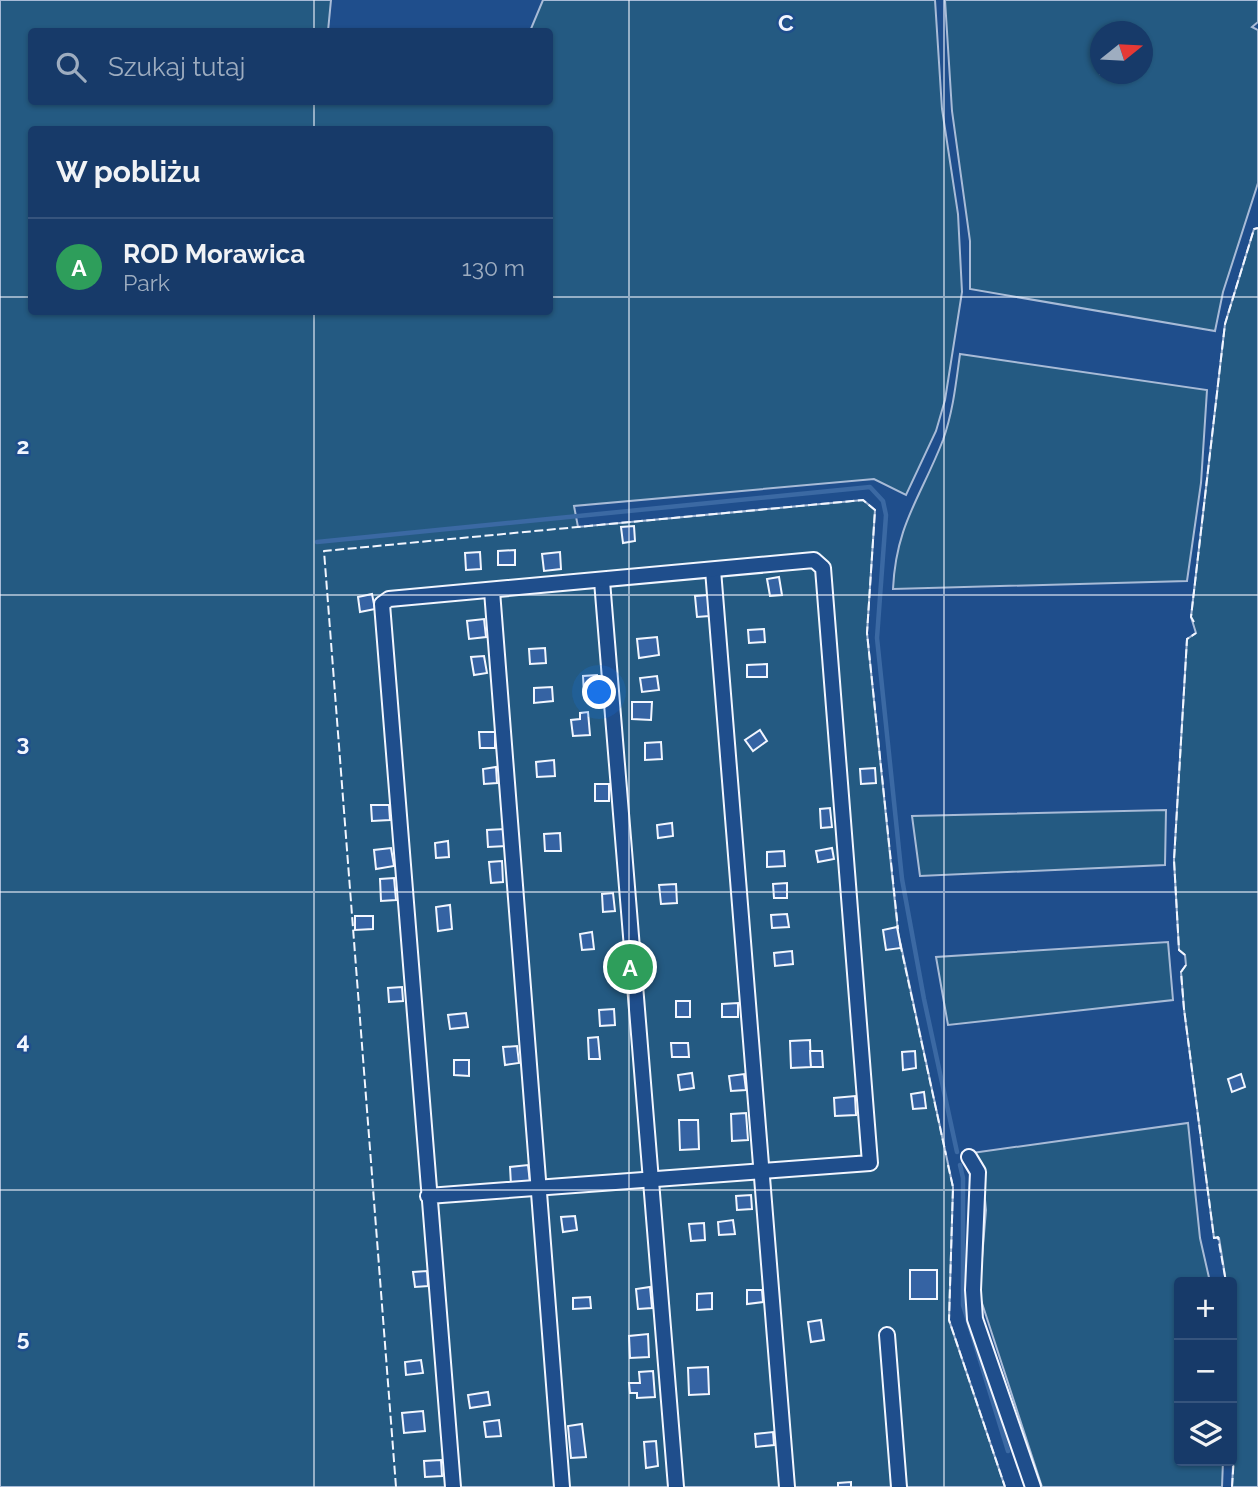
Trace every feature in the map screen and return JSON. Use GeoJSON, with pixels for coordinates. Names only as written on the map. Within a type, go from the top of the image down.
{"type":"FeatureCollection","features":[{"type":"Feature","properties":{"kind":"street"},"geometry":{"type":"LineString","coordinates":[[428,1196],[870,1163],[823,568],[814,560],[389,599],[382,604],[428,1196],[453,1487]]}},
{"type":"Feature","properties":{"kind":"street"},"geometry":{"type":"LineString","coordinates":[[713,570],[787,1487]]}},
{"type":"Feature","properties":{"kind":"street"},"geometry":{"type":"LineString","coordinates":[[602,581],[676,1487]]}},
{"type":"Feature","properties":{"kind":"street"},"geometry":{"type":"LineString","coordinates":[[492,591],[562,1487]]}},
{"type":"Feature","properties":{"kind":"street"},"geometry":{"type":"LineString","coordinates":[[969,1157],[978,1172],[973,1290],[975,1319],[1033,1487]]}},
{"type":"Feature","properties":{"kind":"street"},"geometry":{"type":"LineString","coordinates":[[887,1335],[899,1487]]}},
{"type":"Feature","properties":{"kind":"shaded area"},"geometry":{"type":"Polygon","coordinates":[[[0,0],[331,0],[328,28],[28,28],[28,105],[553,105],[553,28],[531,28],[543,0],[935,0],[942,109],[958,214],[962,292],[945,400],[936,431],[906,495],[874,479],[574,506],[578,527],[863,500],[875,510],[867,633],[898,932],[953,1187],[949,1320],[1005,1487],[0,1487],[0,0]]]}},
{"type":"Feature","properties":{"kind":"shaded area"},"geometry":{"type":"Polygon","coordinates":[[[945,0],[1258,0],[1258,22],[1252,27],[1258,30],[1258,183],[1223,292],[1215,331],[970,289],[970,241],[952,111],[945,0]]]}},
{"type":"Feature","properties":{"kind":"shaded area"},"geometry":{"type":"Polygon","coordinates":[[[1258,228],[1258,1487],[1232,1487],[1233,1466],[1237,1466],[1237,1277],[1225,1277],[1219,1238],[1214,1238],[1184,1009],[1181,972],[1186,965],[1185,955],[1179,950],[1174,860],[1187,639],[1196,633],[1191,617],[1225,324],[1254,229],[1258,228]]]}},
{"type":"Feature","properties":{"kind":"shaded area"},"geometry":{"type":"Polygon","coordinates":[[[960,354],[1207,390],[1201,483],[1187,581],[893,589],[895,566],[904,528],[943,440],[954,397],[960,354]]]}},
{"type":"Feature","properties":{"kind":"shaded area"},"geometry":{"type":"Polygon","coordinates":[[[1166,810],[1165,865],[920,876],[912,816],[1166,810]]]}},
{"type":"Feature","properties":{"kind":"shaded area"},"geometry":{"type":"Polygon","coordinates":[[[1168,942],[1173,1000],[948,1025],[936,957],[1168,942]]]}},
{"type":"Feature","properties":{"kind":"shaded area"},"geometry":{"type":"Polygon","coordinates":[[[1188,1123],[1200,1238],[1209,1277],[1174,1277],[1174,1466],[1223,1466],[1222,1487],[1042,1487],[979,1294],[986,1210],[982,1169],[972,1153],[1188,1123]]]}},
{"type":"Feature","properties":{"kind":"building"},"geometry":{"type":"Polygon","coordinates":[[[634,526],[635,541],[623,543],[621,527],[634,526]]]}},
{"type":"Feature","properties":{"kind":"building"},"geometry":{"type":"Polygon","coordinates":[[[515,550],[515,565],[498,565],[498,551],[515,550]]]}},
{"type":"Feature","properties":{"kind":"building"},"geometry":{"type":"Polygon","coordinates":[[[480,552],[481,569],[466,570],[465,553],[480,552]]]}},
{"type":"Feature","properties":{"kind":"building"},"geometry":{"type":"Polygon","coordinates":[[[560,552],[561,569],[544,571],[542,554],[560,552]]]}},
{"type":"Feature","properties":{"kind":"building"},"geometry":{"type":"Polygon","coordinates":[[[779,577],[782,595],[770,596],[767,579],[779,577]]]}},
{"type":"Feature","properties":{"kind":"building"},"geometry":{"type":"Polygon","coordinates":[[[372,594],[375,609],[360,612],[358,597],[372,594]]]}},
{"type":"Feature","properties":{"kind":"building"},"geometry":{"type":"Polygon","coordinates":[[[708,595],[709,616],[697,617],[695,596],[708,595]]]}},
{"type":"Feature","properties":{"kind":"building"},"geometry":{"type":"Polygon","coordinates":[[[484,619],[486,637],[469,639],[467,621],[484,619]]]}},
{"type":"Feature","properties":{"kind":"building"},"geometry":{"type":"Polygon","coordinates":[[[764,629],[765,642],[749,643],[748,630],[764,629]]]}},
{"type":"Feature","properties":{"kind":"building"},"geometry":{"type":"Polygon","coordinates":[[[657,637],[659,655],[639,658],[637,639],[657,637]]]}},
{"type":"Feature","properties":{"kind":"building"},"geometry":{"type":"Polygon","coordinates":[[[545,648],[546,663],[530,664],[529,649],[545,648]]]}},
{"type":"Feature","properties":{"kind":"building"},"geometry":{"type":"Polygon","coordinates":[[[484,656],[487,673],[474,675],[471,657],[484,656]]]}},
{"type":"Feature","properties":{"kind":"building"},"geometry":{"type":"Polygon","coordinates":[[[767,664],[767,677],[747,677],[747,665],[767,664]]]}},
{"type":"Feature","properties":{"kind":"building"},"geometry":{"type":"Polygon","coordinates":[[[597,675],[598,694],[584,695],[583,676],[597,675]]]}},
{"type":"Feature","properties":{"kind":"building"},"geometry":{"type":"Polygon","coordinates":[[[657,676],[659,690],[642,692],[640,678],[657,676]]]}},
{"type":"Feature","properties":{"kind":"building"},"geometry":{"type":"Polygon","coordinates":[[[552,687],[553,701],[534,703],[534,688],[552,687]]]}},
{"type":"Feature","properties":{"kind":"building"},"geometry":{"type":"Polygon","coordinates":[[[632,702],[652,702],[651,720],[632,719],[632,702]]]}},
{"type":"Feature","properties":{"kind":"building"},"geometry":{"type":"Polygon","coordinates":[[[588,712],[590,735],[573,736],[571,720],[580,719],[580,713],[588,712]]]}},
{"type":"Feature","properties":{"kind":"building"},"geometry":{"type":"Polygon","coordinates":[[[760,730],[767,741],[753,751],[745,740],[760,730]]]}},
{"type":"Feature","properties":{"kind":"building"},"geometry":{"type":"Polygon","coordinates":[[[479,732],[495,732],[495,748],[480,748],[479,732]]]}},
{"type":"Feature","properties":{"kind":"building"},"geometry":{"type":"Polygon","coordinates":[[[661,742],[662,759],[645,760],[645,743],[661,742]]]}},
{"type":"Feature","properties":{"kind":"building"},"geometry":{"type":"Polygon","coordinates":[[[554,760],[555,776],[537,777],[536,762],[554,760]]]}},
{"type":"Feature","properties":{"kind":"building"},"geometry":{"type":"Polygon","coordinates":[[[496,767],[497,783],[484,784],[483,769],[496,767]]]}},
{"type":"Feature","properties":{"kind":"building"},"geometry":{"type":"Polygon","coordinates":[[[875,768],[876,783],[861,784],[860,769],[875,768]]]}},
{"type":"Feature","properties":{"kind":"building"},"geometry":{"type":"Polygon","coordinates":[[[595,784],[609,784],[609,801],[595,801],[595,784]]]}},
{"type":"Feature","properties":{"kind":"building"},"geometry":{"type":"Polygon","coordinates":[[[371,805],[389,805],[390,820],[372,821],[371,805]]]}},
{"type":"Feature","properties":{"kind":"building"},"geometry":{"type":"Polygon","coordinates":[[[830,808],[832,827],[821,828],[820,809],[830,808]]]}},
{"type":"Feature","properties":{"kind":"building"},"geometry":{"type":"Polygon","coordinates":[[[672,823],[673,836],[658,838],[657,825],[672,823]]]}},
{"type":"Feature","properties":{"kind":"building"},"geometry":{"type":"Polygon","coordinates":[[[505,829],[506,846],[488,847],[487,830],[505,829]]]}},
{"type":"Feature","properties":{"kind":"building"},"geometry":{"type":"Polygon","coordinates":[[[560,833],[561,851],[545,851],[544,834],[560,833]]]}},
{"type":"Feature","properties":{"kind":"building"},"geometry":{"type":"Polygon","coordinates":[[[448,841],[449,857],[436,858],[435,843],[448,841]]]}},
{"type":"Feature","properties":{"kind":"building"},"geometry":{"type":"Polygon","coordinates":[[[391,848],[394,866],[376,869],[374,850],[391,848]]]}},
{"type":"Feature","properties":{"kind":"building"},"geometry":{"type":"Polygon","coordinates":[[[832,848],[834,859],[818,862],[816,851],[832,848]]]}},
{"type":"Feature","properties":{"kind":"building"},"geometry":{"type":"Polygon","coordinates":[[[784,851],[785,866],[767,867],[767,852],[784,851]]]}},
{"type":"Feature","properties":{"kind":"building"},"geometry":{"type":"Polygon","coordinates":[[[502,861],[503,882],[491,883],[489,862],[502,861]]]}},
{"type":"Feature","properties":{"kind":"building"},"geometry":{"type":"Polygon","coordinates":[[[394,878],[396,900],[381,901],[380,879],[394,878]]]}},
{"type":"Feature","properties":{"kind":"building"},"geometry":{"type":"Polygon","coordinates":[[[787,883],[787,898],[774,898],[773,884],[787,883]]]}},
{"type":"Feature","properties":{"kind":"building"},"geometry":{"type":"Polygon","coordinates":[[[676,884],[677,903],[661,904],[659,885],[676,884]]]}},
{"type":"Feature","properties":{"kind":"building"},"geometry":{"type":"Polygon","coordinates":[[[613,893],[615,911],[603,912],[602,894],[613,893]]]}},
{"type":"Feature","properties":{"kind":"building"},"geometry":{"type":"Polygon","coordinates":[[[450,905],[452,929],[438,931],[436,907],[450,905]]]}},
{"type":"Feature","properties":{"kind":"building"},"geometry":{"type":"Polygon","coordinates":[[[787,914],[789,927],[772,928],[771,915],[787,914]]]}},
{"type":"Feature","properties":{"kind":"building"},"geometry":{"type":"Polygon","coordinates":[[[355,916],[373,916],[373,929],[355,930],[355,916]]]}},
{"type":"Feature","properties":{"kind":"building"},"geometry":{"type":"Polygon","coordinates":[[[897,927],[901,948],[886,950],[883,930],[897,927]]]}},
{"type":"Feature","properties":{"kind":"building"},"geometry":{"type":"Polygon","coordinates":[[[592,932],[594,949],[582,950],[580,934],[592,932]]]}},
{"type":"Feature","properties":{"kind":"building"},"geometry":{"type":"Polygon","coordinates":[[[792,951],[793,964],[775,966],[774,953],[792,951]]]}},
{"type":"Feature","properties":{"kind":"building"},"geometry":{"type":"Polygon","coordinates":[[[402,987],[403,1001],[389,1002],[388,988],[402,987]]]}},
{"type":"Feature","properties":{"kind":"building"},"geometry":{"type":"Polygon","coordinates":[[[676,1001],[690,1001],[690,1017],[676,1017],[676,1001]]]}},
{"type":"Feature","properties":{"kind":"building"},"geometry":{"type":"Polygon","coordinates":[[[738,1003],[738,1017],[722,1017],[722,1004],[738,1003]]]}},
{"type":"Feature","properties":{"kind":"building"},"geometry":{"type":"Polygon","coordinates":[[[614,1009],[615,1025],[600,1026],[599,1010],[614,1009]]]}},
{"type":"Feature","properties":{"kind":"building"},"geometry":{"type":"Polygon","coordinates":[[[466,1013],[468,1027],[450,1029],[448,1015],[466,1013]]]}},
{"type":"Feature","properties":{"kind":"building"},"geometry":{"type":"Polygon","coordinates":[[[598,1037],[600,1059],[589,1059],[588,1038],[598,1037]]]}},
{"type":"Feature","properties":{"kind":"building"},"geometry":{"type":"Polygon","coordinates":[[[810,1040],[811,1067],[791,1068],[790,1041],[810,1040]]]}},
{"type":"Feature","properties":{"kind":"building"},"geometry":{"type":"Polygon","coordinates":[[[671,1043],[688,1043],[689,1057],[672,1057],[671,1043]]]}},
{"type":"Feature","properties":{"kind":"building"},"geometry":{"type":"Polygon","coordinates":[[[517,1046],[519,1063],[505,1065],[503,1047],[517,1046]]]}},
{"type":"Feature","properties":{"kind":"building"},"geometry":{"type":"Polygon","coordinates":[[[810,1051],[822,1051],[823,1067],[811,1067],[810,1051]]]}},
{"type":"Feature","properties":{"kind":"building"},"geometry":{"type":"Polygon","coordinates":[[[915,1051],[916,1068],[903,1070],[902,1052],[915,1051]]]}},
{"type":"Feature","properties":{"kind":"building"},"geometry":{"type":"Polygon","coordinates":[[[454,1060],[469,1060],[469,1076],[454,1075],[454,1060]]]}},
{"type":"Feature","properties":{"kind":"building"},"geometry":{"type":"Polygon","coordinates":[[[692,1073],[694,1088],[680,1090],[678,1075],[692,1073]]]}},
{"type":"Feature","properties":{"kind":"building"},"geometry":{"type":"Polygon","coordinates":[[[744,1074],[746,1090],[731,1091],[729,1076],[744,1074]]]}},
{"type":"Feature","properties":{"kind":"building"},"geometry":{"type":"Polygon","coordinates":[[[1241,1074],[1245,1087],[1232,1092],[1228,1079],[1241,1074]]]}},
{"type":"Feature","properties":{"kind":"building"},"geometry":{"type":"Polygon","coordinates":[[[924,1092],[926,1108],[913,1109],[911,1094],[924,1092]]]}},
{"type":"Feature","properties":{"kind":"building"},"geometry":{"type":"Polygon","coordinates":[[[855,1096],[856,1115],[835,1116],[834,1098],[855,1096]]]}},
{"type":"Feature","properties":{"kind":"building"},"geometry":{"type":"Polygon","coordinates":[[[746,1113],[748,1140],[732,1141],[731,1114],[746,1113]]]}},
{"type":"Feature","properties":{"kind":"building"},"geometry":{"type":"Polygon","coordinates":[[[679,1120],[698,1120],[699,1149],[680,1150],[679,1120]]]}},
{"type":"Feature","properties":{"kind":"building"},"geometry":{"type":"Polygon","coordinates":[[[528,1165],[530,1183],[511,1185],[510,1167],[528,1165]]]}},
{"type":"Feature","properties":{"kind":"building"},"geometry":{"type":"Polygon","coordinates":[[[751,1195],[752,1209],[737,1210],[736,1196],[751,1195]]]}},
{"type":"Feature","properties":{"kind":"building"},"geometry":{"type":"Polygon","coordinates":[[[575,1216],[577,1230],[563,1232],[561,1217],[575,1216]]]}},
{"type":"Feature","properties":{"kind":"building"},"geometry":{"type":"Polygon","coordinates":[[[733,1220],[735,1234],[719,1235],[718,1222],[733,1220]]]}},
{"type":"Feature","properties":{"kind":"building"},"geometry":{"type":"Polygon","coordinates":[[[704,1223],[705,1240],[691,1241],[689,1224],[704,1223]]]}},
{"type":"Feature","properties":{"kind":"building"},"geometry":{"type":"Polygon","coordinates":[[[910,1270],[937,1270],[937,1299],[910,1299],[910,1270]]]}},
{"type":"Feature","properties":{"kind":"building"},"geometry":{"type":"Polygon","coordinates":[[[427,1271],[428,1286],[415,1287],[413,1272],[427,1271]]]}},
{"type":"Feature","properties":{"kind":"building"},"geometry":{"type":"Polygon","coordinates":[[[650,1287],[652,1308],[638,1309],[636,1289],[650,1287]]]}},
{"type":"Feature","properties":{"kind":"building"},"geometry":{"type":"Polygon","coordinates":[[[747,1290],[762,1290],[763,1302],[747,1304],[747,1290]]]}},
{"type":"Feature","properties":{"kind":"building"},"geometry":{"type":"Polygon","coordinates":[[[712,1293],[712,1309],[697,1310],[697,1294],[712,1293]]]}},
{"type":"Feature","properties":{"kind":"building"},"geometry":{"type":"Polygon","coordinates":[[[590,1297],[591,1308],[573,1309],[573,1298],[590,1297]]]}},
{"type":"Feature","properties":{"kind":"building"},"geometry":{"type":"Polygon","coordinates":[[[821,1320],[824,1340],[811,1342],[808,1322],[821,1320]]]}},
{"type":"Feature","properties":{"kind":"building"},"geometry":{"type":"Polygon","coordinates":[[[648,1334],[649,1357],[630,1358],[629,1336],[648,1334]]]}},
{"type":"Feature","properties":{"kind":"building"},"geometry":{"type":"Polygon","coordinates":[[[421,1360],[423,1373],[406,1375],[405,1362],[421,1360]]]}},
{"type":"Feature","properties":{"kind":"building"},"geometry":{"type":"Polygon","coordinates":[[[708,1367],[709,1394],[689,1395],[688,1368],[708,1367]]]}},
{"type":"Feature","properties":{"kind":"building"},"geometry":{"type":"Polygon","coordinates":[[[653,1371],[655,1397],[637,1398],[637,1393],[630,1393],[629,1383],[640,1383],[639,1372],[653,1371]]]}},
{"type":"Feature","properties":{"kind":"building"},"geometry":{"type":"Polygon","coordinates":[[[488,1392],[490,1405],[470,1408],[468,1395],[488,1392]]]}},
{"type":"Feature","properties":{"kind":"building"},"geometry":{"type":"Polygon","coordinates":[[[423,1411],[425,1431],[404,1433],[402,1413],[423,1411]]]}},
{"type":"Feature","properties":{"kind":"building"},"geometry":{"type":"Polygon","coordinates":[[[499,1420],[501,1436],[486,1437],[484,1422],[499,1420]]]}},
{"type":"Feature","properties":{"kind":"building"},"geometry":{"type":"Polygon","coordinates":[[[582,1424],[586,1457],[571,1458],[568,1426],[582,1424]]]}},
{"type":"Feature","properties":{"kind":"building"},"geometry":{"type":"Polygon","coordinates":[[[773,1432],[774,1445],[756,1447],[755,1434],[773,1432]]]}},
{"type":"Feature","properties":{"kind":"building"},"geometry":{"type":"Polygon","coordinates":[[[656,1441],[658,1466],[646,1468],[644,1442],[656,1441]]]}},
{"type":"Feature","properties":{"kind":"building"},"geometry":{"type":"Polygon","coordinates":[[[441,1460],[442,1476],[425,1477],[424,1461],[441,1460]]]}},
{"type":"Feature","properties":{"kind":"building"},"geometry":{"type":"Polygon","coordinates":[[[851,1482],[851,1487],[838,1487],[838,1483],[851,1482]]]}},
{"type":"Feature","properties":{"kind":"waterway"},"geometry":{"type":"LineString","coordinates":[[317,542],[870,487],[883,501],[886,515],[877,638],[902,879],[924,999],[957,1152]]}},
{"type":"Feature","properties":{"kind":"waterway"},"geometry":{"type":"LineString","coordinates":[[960,1165],[963,1178],[963,1305],[1008,1451]]}},
{"type":"Feature","properties":{"kind":"fence"},"geometry":{"type":"LineString","coordinates":[[1194,622],[1191,617],[1225,324],[1254,229],[1258,228]]}},
{"type":"Feature","properties":{"kind":"fence"},"geometry":{"type":"LineString","coordinates":[[396,1487],[324,551],[863,500],[875,510],[867,633],[898,929]]}},
{"type":"Feature","properties":{"kind":"fence"},"geometry":{"type":"LineString","coordinates":[[1185,955],[1179,950],[1174,860],[1187,639],[1196,633]]}},
{"type":"Feature","properties":{"kind":"fence"},"geometry":{"type":"LineString","coordinates":[[900,943],[946,1155]]}},
{"type":"Feature","properties":{"kind":"fence"},"geometry":{"type":"LineString","coordinates":[[1186,965],[1181,972],[1184,1009],[1214,1238],[1218,1237],[1225,1277]]}},
{"type":"Feature","properties":{"kind":"fence"},"geometry":{"type":"LineString","coordinates":[[948,1165],[953,1187],[949,1320],[1005,1487]]}},
{"type":"Feature","properties":{"kind":"fence"},"geometry":{"type":"LineString","coordinates":[[1232,1487],[1234,1403]]}},
{"type":"Feature","properties":{"kind":"place","name":"ROD Morawica"},"geometry":{"type":"Point","coordinates":[630,967]}}]}
